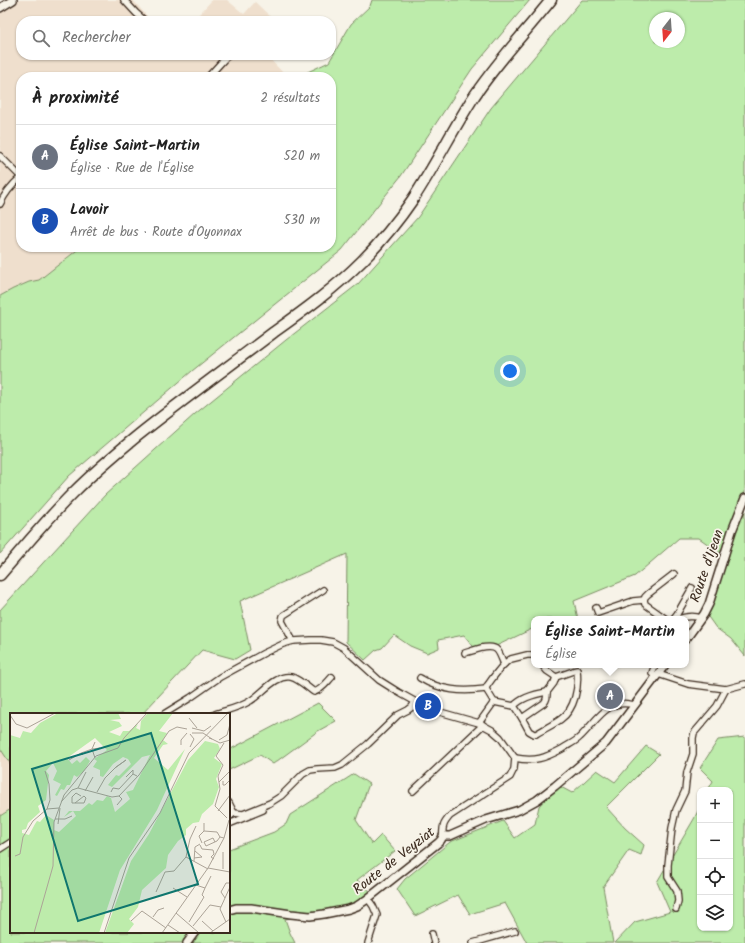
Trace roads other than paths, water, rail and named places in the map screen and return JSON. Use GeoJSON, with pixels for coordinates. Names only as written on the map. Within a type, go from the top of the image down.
{"type":"FeatureCollection","features":[{"type":"Feature","properties":{"kind":"highway"},"geometry":{"type":"LineString","coordinates":[[0,566],[66,491],[106,454],[157,413],[348,267],[390,221],[408,196],[476,84],[501,50],[543,0]]}},
{"type":"Feature","properties":{"kind":"highway"},"geometry":{"type":"LineString","coordinates":[[0,575],[71,495],[114,454],[318,300],[371,252],[413,199],[481,86],[551,0]]}},
{"type":"Feature","properties":{"kind":"street"},"geometry":{"type":"LineString","coordinates":[[0,8],[13,0]]}},
{"type":"Feature","properties":{"kind":"street"},"geometry":{"type":"LineString","coordinates":[[124,0],[139,16]]}},
{"type":"Feature","properties":{"kind":"street"},"geometry":{"type":"LineString","coordinates":[[213,72],[223,60]]}},
{"type":"Feature","properties":{"kind":"street"},"geometry":{"type":"LineString","coordinates":[[0,156],[16,172]]}},
{"type":"Feature","properties":{"kind":"street"},"geometry":{"type":"LineString","coordinates":[[0,204],[9,188],[16,182]]}},
{"type":"Feature","properties":{"kind":"street","name":"Route d'Ijean"},"geometry":{"type":"LineString","coordinates":[[689,635],[701,618],[711,599],[732,531],[745,498]]}},
{"type":"Feature","properties":{"kind":"street"},"geometry":{"type":"LineString","coordinates":[[644,600],[648,594],[674,574]]}},
{"type":"Feature","properties":{"kind":"street"},"geometry":{"type":"LineString","coordinates":[[675,616],[692,588]]}},
{"type":"Feature","properties":{"kind":"street"},"geometry":{"type":"LineString","coordinates":[[293,641],[282,621],[283,616],[323,590]]}},
{"type":"Feature","properties":{"kind":"street"},"geometry":{"type":"LineString","coordinates":[[596,608],[598,613],[633,601],[644,600]]}},
{"type":"Feature","properties":{"kind":"street"},"geometry":{"type":"LineString","coordinates":[[644,600],[645,604],[662,616]]}},
{"type":"Feature","properties":{"kind":"street"},"geometry":{"type":"LineString","coordinates":[[689,616],[701,618]]}},
{"type":"Feature","properties":{"kind":"street"},"geometry":{"type":"LineString","coordinates":[[166,713],[230,671],[283,644],[293,641],[311,640],[333,642],[352,655],[379,680],[415,702],[432,710],[481,724],[492,730],[500,736],[515,758],[514,769],[510,777],[450,816],[444,823],[442,830],[443,836]]}},
{"type":"Feature","properties":{"kind":"street"},"geometry":{"type":"LineString","coordinates":[[465,653],[476,649],[490,647],[494,648],[497,650],[504,664]]}},
{"type":"Feature","properties":{"kind":"street"},"geometry":{"type":"LineString","coordinates":[[486,689],[504,664],[509,660],[531,655]]}},
{"type":"Feature","properties":{"kind":"street"},"geometry":{"type":"LineString","coordinates":[[544,668],[556,677]]}},
{"type":"Feature","properties":{"kind":"street"},"geometry":{"type":"LineString","coordinates":[[486,689],[494,702],[514,706],[529,731],[534,734],[561,719],[570,709],[576,696],[579,668]]}},
{"type":"Feature","properties":{"kind":"street"},"geometry":{"type":"LineString","coordinates":[[556,677],[579,668]]}},
{"type":"Feature","properties":{"kind":"street"},"geometry":{"type":"LineString","coordinates":[[654,668],[652,673],[657,676],[688,684],[726,688],[745,684]]}},
{"type":"Feature","properties":{"kind":"street"},"geometry":{"type":"LineString","coordinates":[[657,676],[663,668]]}},
{"type":"Feature","properties":{"kind":"street","name":"Route de Veyziat"},"geometry":{"type":"LineString","coordinates":[[230,910],[236,908],[251,908],[310,916],[349,909],[357,906],[368,899],[438,843],[443,836],[450,836],[486,820],[519,810],[537,800],[606,743],[657,676]]}},
{"type":"Feature","properties":{"kind":"street"},"geometry":{"type":"LineString","coordinates":[[218,713],[250,701],[274,682],[284,677],[292,677],[314,692],[325,685],[332,677]]}},
{"type":"Feature","properties":{"kind":"street"},"geometry":{"type":"LineString","coordinates":[[514,706],[537,693],[547,692],[554,683],[556,677]]}},
{"type":"Feature","properties":{"kind":"street"},"geometry":{"type":"LineString","coordinates":[[420,678],[439,687],[468,691],[486,689]]}},
{"type":"Feature","properties":{"kind":"street"},"geometry":{"type":"LineString","coordinates":[[676,909],[678,901],[677,891],[668,876],[668,865],[672,828],[676,810],[685,791],[686,772],[693,754],[694,733],[717,706],[726,688]]}},
{"type":"Feature","properties":{"kind":"street"},"geometry":{"type":"LineString","coordinates":[[522,718],[547,701],[547,692]]}},
{"type":"Feature","properties":{"kind":"street"},"geometry":{"type":"LineString","coordinates":[[232,815],[243,814],[281,796],[303,774],[310,770],[317,768],[335,768],[342,764],[368,744],[398,715],[412,707],[415,702]]}},
{"type":"Feature","properties":{"kind":"street"},"geometry":{"type":"LineString","coordinates":[[413,791],[481,724],[494,702]]}},
{"type":"Feature","properties":{"kind":"street"},"geometry":{"type":"LineString","coordinates":[[515,758],[526,760],[538,759],[550,755],[577,740],[602,712],[609,707],[627,703],[634,705]]}},
{"type":"Feature","properties":{"kind":"street"},"geometry":{"type":"LineString","coordinates":[[230,824],[266,808],[270,802]]}},
{"type":"Feature","properties":{"kind":"street"},"geometry":{"type":"LineString","coordinates":[[0,849],[10,843]]}},
{"type":"Feature","properties":{"kind":"street"},"geometry":{"type":"LineString","coordinates":[[368,899],[377,915],[368,943]]}},
{"type":"Feature","properties":{"kind":"street"},"geometry":{"type":"LineString","coordinates":[[474,943],[515,931]]}},
{"type":"Feature","properties":{"kind":"street"},"geometry":{"type":"LineString","coordinates":[[187,943],[194,933]]}},
{"type":"Feature","properties":{"kind":"street"},"geometry":{"type":"LineString","coordinates":[[432,934],[434,943]]}},
{"type":"Feature","properties":{"kind":"place","name":"Église Saint-Martin"},"geometry":{"type":"Point","coordinates":[610,696]}},
{"type":"Feature","properties":{"kind":"place","name":"Lavoir"},"geometry":{"type":"Point","coordinates":[428,706]}}]}
